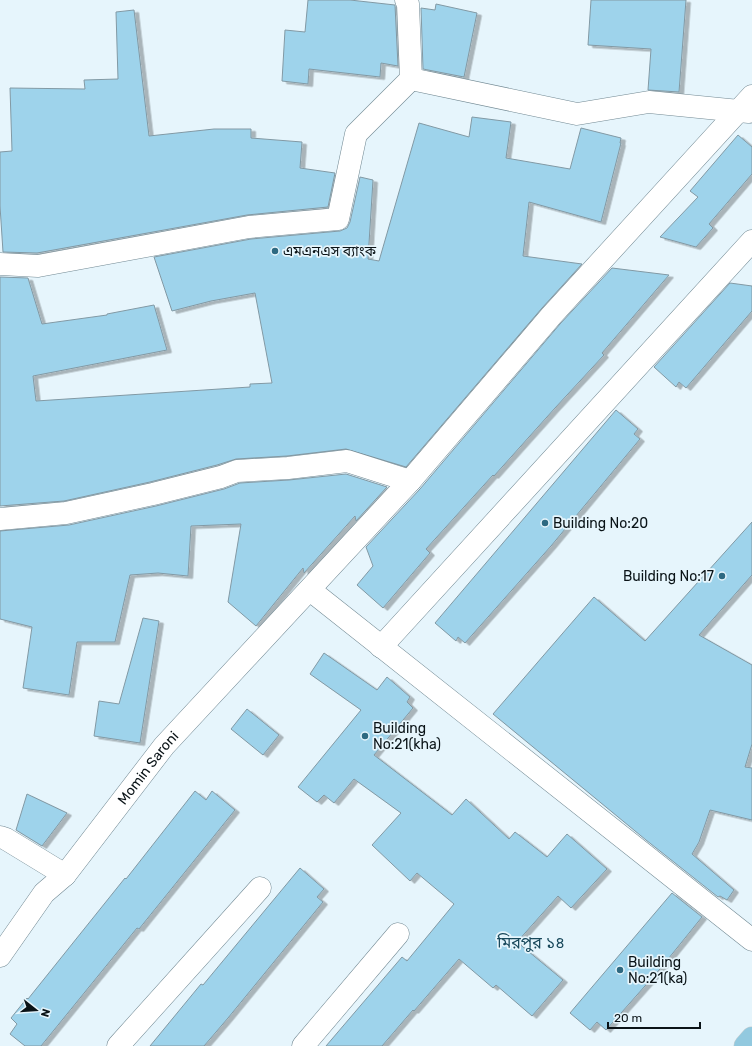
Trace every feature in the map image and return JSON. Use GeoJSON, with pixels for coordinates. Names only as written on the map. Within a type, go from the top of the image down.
{"type":"FeatureCollection","features":[{"type":"Feature","properties":{"kind":"main road"},"geometry":{"type":"LineString","coordinates":[[745,1046],[752,1038]]}},
{"type":"Feature","properties":{"kind":"street"},"geometry":{"type":"LineString","coordinates":[[0,264],[38,266],[153,246],[249,227],[338,219],[356,134],[412,79],[408,4],[406,0]]}},
{"type":"Feature","properties":{"kind":"street"},"geometry":{"type":"LineString","coordinates":[[412,79],[576,114],[648,102],[747,106]]}},
{"type":"Feature","properties":{"kind":"street","name":"Momin Saroni"},"geometry":{"type":"LineString","coordinates":[[0,956],[44,893],[65,875],[164,746],[410,481],[551,316],[747,106]]}},
{"type":"Feature","properties":{"kind":"street"},"geometry":{"type":"LineString","coordinates":[[381,647],[752,241]]}},
{"type":"Feature","properties":{"kind":"street"},"geometry":{"type":"LineString","coordinates":[[0,519],[66,513],[153,494],[221,477],[237,471],[288,468],[347,461],[410,481]]}},
{"type":"Feature","properties":{"kind":"street"},"geometry":{"type":"LineString","coordinates":[[310,590],[752,940]]}},
{"type":"Feature","properties":{"kind":"street"},"geometry":{"type":"LineString","coordinates":[[2,839],[65,875]]}},
{"type":"Feature","properties":{"kind":"street"},"geometry":{"type":"LineString","coordinates":[[118,1046],[260,888]]}},
{"type":"Feature","properties":{"kind":"street"},"geometry":{"type":"LineString","coordinates":[[302,1046],[398,934]]}},
{"type":"Feature","properties":{"kind":"building"},"geometry":{"type":"Polygon","coordinates":[[[308,0],[350,0],[395,5],[398,66],[381,63],[380,77],[309,69],[308,84],[282,81],[285,30],[305,32],[308,0]]]}},
{"type":"Feature","properties":{"kind":"building"},"geometry":{"type":"Polygon","coordinates":[[[591,0],[686,0],[679,92],[648,90],[651,49],[588,45],[591,0]]]}},
{"type":"Feature","properties":{"kind":"building"},"geometry":{"type":"Polygon","coordinates":[[[436,4],[477,13],[464,77],[423,69],[421,8],[435,10],[436,4]]]}},
{"type":"Feature","properties":{"kind":"building"},"geometry":{"type":"Polygon","coordinates":[[[134,10],[149,136],[214,129],[251,129],[251,138],[302,142],[300,168],[335,173],[328,207],[247,215],[37,253],[3,252],[0,206],[0,152],[12,151],[10,88],[85,89],[84,80],[118,79],[116,12],[134,10]]]}},
{"type":"Feature","properties":{"kind":"building"},"geometry":{"type":"Polygon","coordinates":[[[472,117],[511,122],[506,158],[570,169],[581,128],[621,138],[621,143],[601,222],[529,202],[523,256],[582,264],[542,308],[406,467],[346,449],[287,456],[236,459],[150,482],[64,501],[0,506],[0,277],[28,278],[42,324],[107,315],[154,305],[167,350],[33,376],[36,401],[250,387],[250,384],[272,383],[255,293],[211,301],[172,311],[154,257],[251,239],[340,231],[347,228],[350,222],[360,177],[373,180],[368,259],[379,261],[419,123],[469,137],[472,117]]]}},
{"type":"Feature","properties":{"kind":"building"},"geometry":{"type":"Polygon","coordinates":[[[738,135],[752,147],[752,174],[709,224],[713,228],[696,247],[660,237],[698,197],[690,191],[738,135]]]}},
{"type":"Feature","properties":{"kind":"building"},"geometry":{"type":"Polygon","coordinates":[[[612,268],[669,275],[602,353],[604,355],[426,549],[430,553],[383,608],[357,585],[373,566],[366,547],[420,489],[560,324],[612,268]]]}},
{"type":"Feature","properties":{"kind":"building"},"geometry":{"type":"Polygon","coordinates":[[[730,283],[752,286],[752,311],[686,388],[679,382],[676,387],[654,367],[730,283]]]}},
{"type":"Feature","properties":{"kind":"building","name":"Building No:20"},"geometry":{"type":"Polygon","coordinates":[[[616,410],[638,429],[634,434],[640,439],[551,546],[465,643],[458,637],[456,641],[435,623],[616,410]]]}},
{"type":"Feature","properties":{"kind":"building"},"geometry":{"type":"Polygon","coordinates":[[[346,474],[387,487],[356,521],[355,516],[304,573],[303,568],[256,626],[228,602],[241,524],[191,526],[188,576],[158,573],[130,575],[115,642],[77,642],[69,695],[23,688],[32,627],[0,619],[0,531],[69,525],[156,506],[224,489],[240,483],[346,474]]]}},
{"type":"Feature","properties":{"kind":"building"},"geometry":{"type":"Polygon","coordinates":[[[752,522],[752,575],[699,635],[752,665],[752,744],[745,767],[752,768],[752,820],[710,810],[699,842],[692,854],[734,890],[727,900],[720,896],[718,897],[646,840],[493,714],[594,597],[645,641],[752,522]]]}},
{"type":"Feature","properties":{"kind":"building"},"geometry":{"type":"Polygon","coordinates":[[[143,618],[159,621],[140,743],[94,736],[99,701],[119,704],[143,618]]]}},
{"type":"Feature","properties":{"kind":"building"},"geometry":{"type":"Polygon","coordinates":[[[324,653],[377,690],[387,677],[410,697],[407,702],[413,708],[374,755],[452,815],[466,799],[509,839],[515,832],[547,857],[567,834],[607,869],[571,908],[558,896],[517,942],[563,980],[532,1016],[496,985],[493,988],[459,959],[382,1046],[326,1046],[402,957],[407,961],[454,904],[417,873],[410,881],[372,845],[401,813],[354,779],[334,803],[324,795],[317,802],[298,787],[361,710],[310,674],[324,653]]]}},
{"type":"Feature","properties":{"kind":"building"},"geometry":{"type":"Polygon","coordinates":[[[247,709],[279,735],[263,755],[231,729],[247,709]]]}},
{"type":"Feature","properties":{"kind":"building"},"geometry":{"type":"Polygon","coordinates":[[[195,791],[206,800],[212,791],[235,810],[139,929],[137,928],[41,1046],[25,1046],[10,1034],[17,1024],[11,1018],[125,878],[126,879],[195,791]]]}},
{"type":"Feature","properties":{"kind":"building"},"geometry":{"type":"Polygon","coordinates":[[[27,794],[67,813],[42,846],[16,830],[27,794]]]}},
{"type":"Feature","properties":{"kind":"building"},"geometry":{"type":"Polygon","coordinates":[[[300,868],[324,889],[317,897],[323,902],[228,1018],[204,1046],[150,1046],[201,984],[203,985],[300,868]]]}},
{"type":"Feature","properties":{"kind":"building","name":"Building No:21(ka)"},"geometry":{"type":"Polygon","coordinates":[[[672,893],[702,917],[660,969],[606,1030],[597,1022],[590,1030],[570,1013],[672,893]]]}},
{"type":"Feature","properties":{"kind":"place","name":"এমএনএস ব্যাংক"},"geometry":{"type":"Point","coordinates":[275,251]}},
{"type":"Feature","properties":{"kind":"place","name":"Building No:20"},"geometry":{"type":"Point","coordinates":[545,523]}},
{"type":"Feature","properties":{"kind":"place","name":"Building No:17"},"geometry":{"type":"Point","coordinates":[722,576]}},
{"type":"Feature","properties":{"kind":"place","name":"Building No:21(kha)"},"geometry":{"type":"Point","coordinates":[365,736]}},
{"type":"Feature","properties":{"kind":"place","name":"Building No:21(ka)"},"geometry":{"type":"Point","coordinates":[620,970]}},
{"type":"Feature","properties":{"kind":"district","name":"মিরপুর ১৪"},"geometry":{"type":"Point","coordinates":[531,942]}}]}
